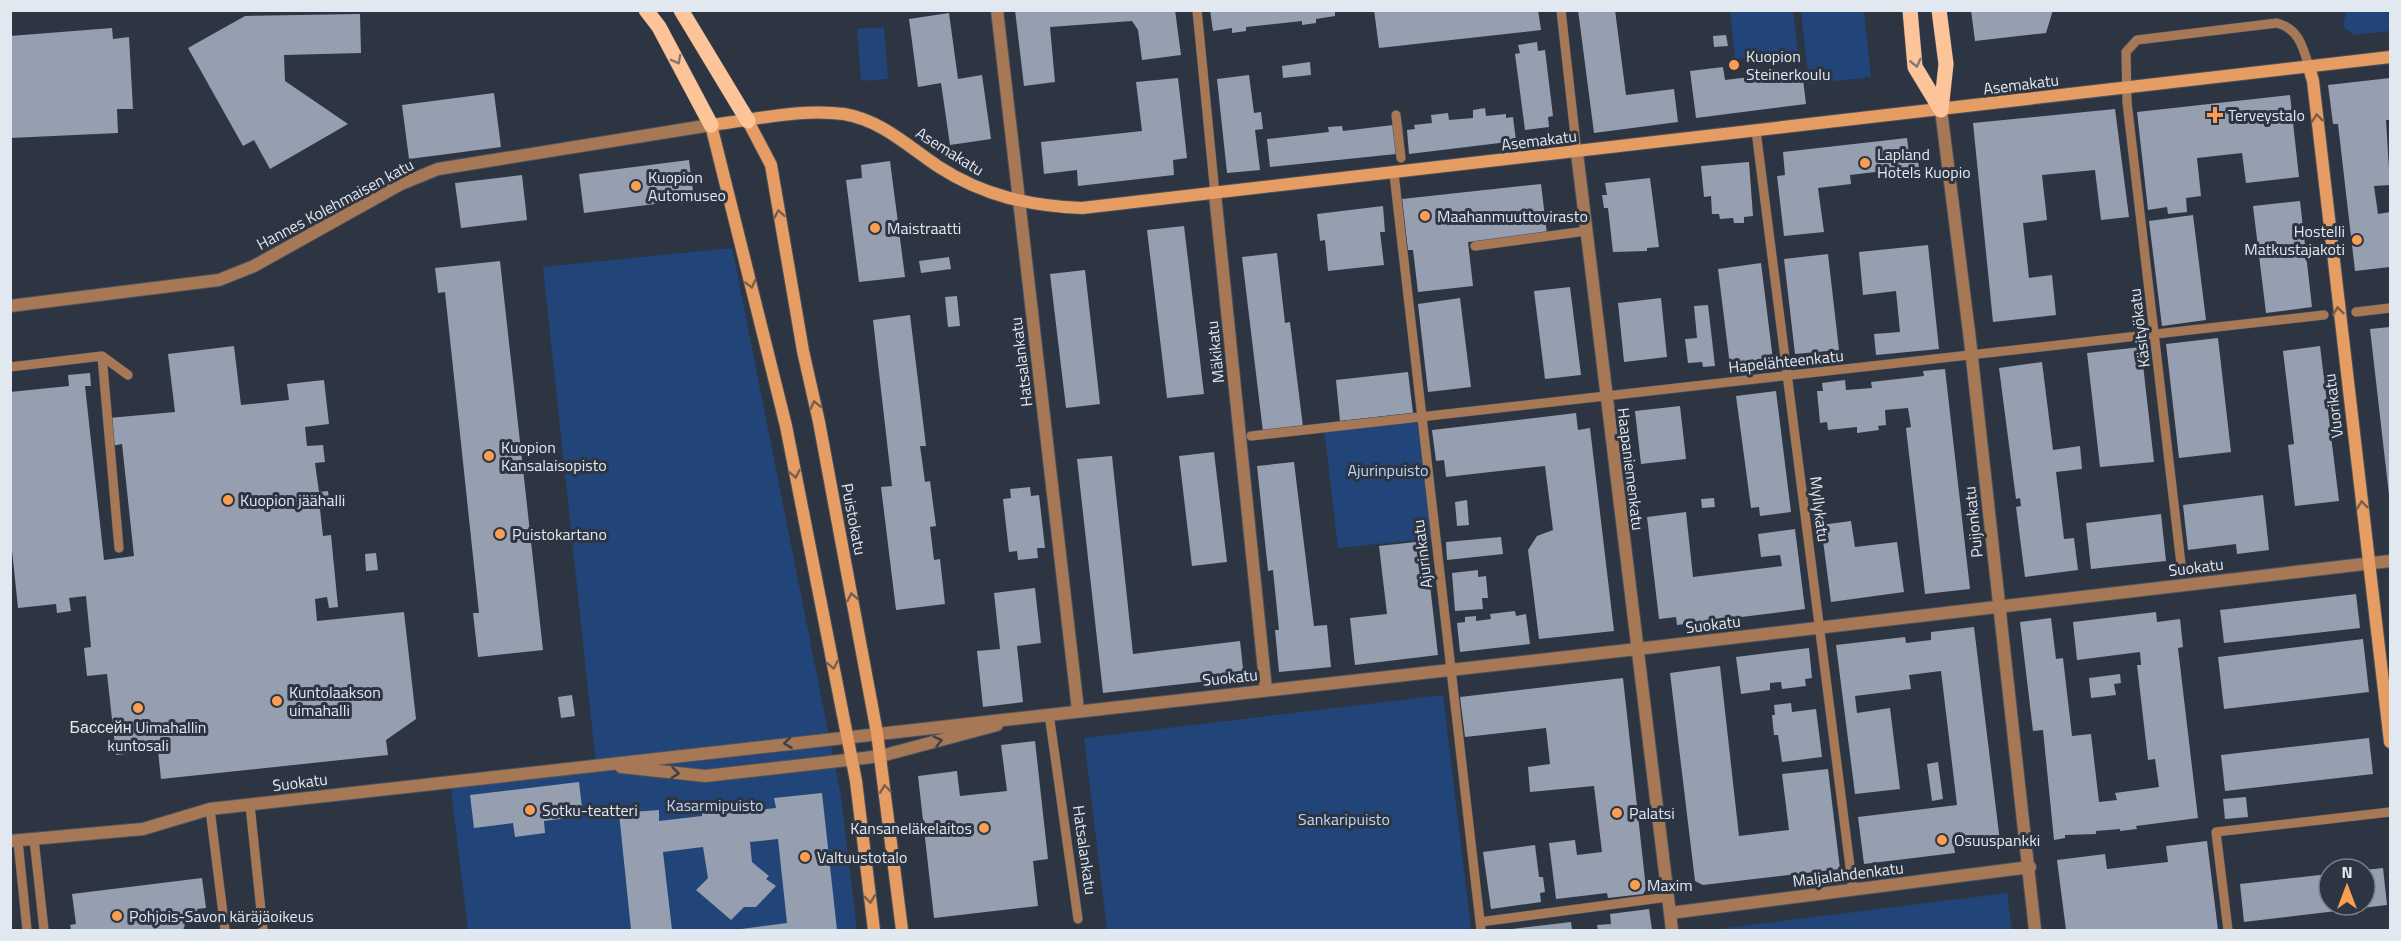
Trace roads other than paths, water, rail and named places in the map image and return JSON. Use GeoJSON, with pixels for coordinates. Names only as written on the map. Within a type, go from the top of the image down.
{"type":"FeatureCollection","features":[{"type":"Feature","properties":{"kind":"main road"},"geometry":{"type":"LineString","coordinates":[[646,10],[659,27],[711,125],[786,426],[851,759],[874,930]]}},
{"type":"Feature","properties":{"kind":"main road"},"geometry":{"type":"LineString","coordinates":[[681,10],[748,121]]}},
{"type":"Feature","properties":{"kind":"main road","name":"Puijonkatu"},"geometry":{"type":"LineString","coordinates":[[1910,10],[1915,68],[1941,110]]}},
{"type":"Feature","properties":{"kind":"main road","name":"Puijonkatu"},"geometry":{"type":"LineString","coordinates":[[1939,10],[1946,64],[1941,110]]}},
{"type":"Feature","properties":{"kind":"main road","name":"Asemakatu"},"geometry":{"type":"LineString","coordinates":[[711,125],[822,113],[844,114],[864,120],[898,137],[960,179],[983,191],[1019,202],[1082,208],[1215,195],[2391,57]]}},
{"type":"Feature","properties":{"kind":"main road","name":"Vuorikatu"},"geometry":{"type":"LineString","coordinates":[[2309,66],[2313,81],[2391,742]]}},
{"type":"Feature","properties":{"kind":"main road","name":"Puistokatu"},"geometry":{"type":"LineString","coordinates":[[748,121],[771,165],[802,351],[819,422],[878,733],[902,930]]}},
{"type":"Feature","properties":{"kind":"street","name":"Hatsalankatu"},"geometry":{"type":"LineString","coordinates":[[997,10],[1078,710]]}},
{"type":"Feature","properties":{"kind":"street","name":"Puijonkatu"},"geometry":{"type":"LineString","coordinates":[[1941,110],[2001,606],[2035,930]]}},
{"type":"Feature","properties":{"kind":"street","name":"Hannes Kolehmaisen katu"},"geometry":{"type":"LineString","coordinates":[[10,306],[219,280],[254,267],[401,184],[438,169],[711,125]]}},
{"type":"Feature","properties":{"kind":"street","name":"Haapaniemenkatu"},"geometry":{"type":"LineString","coordinates":[[1577,153],[1672,930]]}},
{"type":"Feature","properties":{"kind":"street","name":"Mäkikatu"},"geometry":{"type":"LineString","coordinates":[[1215,195],[1266,690]]}},
{"type":"Feature","properties":{"kind":"street","name":"Suokatu"},"geometry":{"type":"LineString","coordinates":[[14,841],[143,830],[210,809],[1637,649],[2391,561]]}},
{"type":"Feature","properties":{"kind":"street","name":"Suokatu"},"geometry":{"type":"LineString","coordinates":[[596,765],[705,776],[881,756],[1044,714]]}},
{"type":"Feature","properties":{"kind":"street","name":"Maljalahdenkatu"},"geometry":{"type":"LineString","coordinates":[[1670,913],[2030,867]]}},
{"type":"Feature","properties":{"kind":"lane","name":"Mäkikatu"},"geometry":{"type":"LineString","coordinates":[[1197,10],[1215,195]]}},
{"type":"Feature","properties":{"kind":"lane","name":"Haapaniemenkatu"},"geometry":{"type":"LineString","coordinates":[[1561,10],[1577,153]]}},
{"type":"Feature","properties":{"kind":"lane","name":"Käsityökatu"},"geometry":{"type":"LineString","coordinates":[[2181,564],[2126,88],[2126,52],[2137,40],[2277,23],[2286,26],[2299,39],[2309,66]]}},
{"type":"Feature","properties":{"kind":"lane"},"geometry":{"type":"LineString","coordinates":[[1396,115],[1401,158]]}},
{"type":"Feature","properties":{"kind":"lane","name":"Myllykatu"},"geometry":{"type":"LineString","coordinates":[[1756,131],[1853,890]]}},
{"type":"Feature","properties":{"kind":"lane","name":"Ajurinkatu"},"geometry":{"type":"LineString","coordinates":[[1394,174],[1480,926]]}},
{"type":"Feature","properties":{"kind":"lane"},"geometry":{"type":"LineString","coordinates":[[1475,246],[1586,231]]}},
{"type":"Feature","properties":{"kind":"lane"},"geometry":{"type":"LineString","coordinates":[[2355,312],[2391,309]]}},
{"type":"Feature","properties":{"kind":"lane","name":"Hapelähteenkatu"},"geometry":{"type":"LineString","coordinates":[[1251,436],[2324,315]]}},
{"type":"Feature","properties":{"kind":"lane"},"geometry":{"type":"LineString","coordinates":[[10,366],[102,356],[128,375]]}},
{"type":"Feature","properties":{"kind":"lane"},"geometry":{"type":"LineString","coordinates":[[102,356],[119,548]]}},
{"type":"Feature","properties":{"kind":"lane","name":"Hatsalankatu"},"geometry":{"type":"LineString","coordinates":[[1044,714],[1078,919]]}},
{"type":"Feature","properties":{"kind":"lane"},"geometry":{"type":"LineString","coordinates":[[250,805],[263,930]]}},
{"type":"Feature","properties":{"kind":"lane"},"geometry":{"type":"LineString","coordinates":[[210,809],[225,930]]}},
{"type":"Feature","properties":{"kind":"lane"},"geometry":{"type":"LineString","coordinates":[[2228,930],[2216,832],[2391,812]]}},
{"type":"Feature","properties":{"kind":"lane"},"geometry":{"type":"LineString","coordinates":[[34,839],[44,930]]}},
{"type":"Feature","properties":{"kind":"lane"},"geometry":{"type":"LineString","coordinates":[[14,841],[27,930]]}},
{"type":"Feature","properties":{"kind":"lane"},"geometry":{"type":"LineString","coordinates":[[1480,926],[1668,897]]}},
{"type":"Feature","properties":{"kind":"place","name":"Kuopion Steinerkoulu"},"geometry":{"type":"Point","coordinates":[1734,65]}},
{"type":"Feature","properties":{"kind":"place","name":"Terveystalo"},"geometry":{"type":"Point","coordinates":[2215,115]}},
{"type":"Feature","properties":{"kind":"place","name":"Lapland Hotels Kuopio"},"geometry":{"type":"Point","coordinates":[1865,163]}},
{"type":"Feature","properties":{"kind":"place","name":"Kuopion Automuseo"},"geometry":{"type":"Point","coordinates":[636,186]}},
{"type":"Feature","properties":{"kind":"place","name":"Maahanmuuttovirasto"},"geometry":{"type":"Point","coordinates":[1425,216]}},
{"type":"Feature","properties":{"kind":"place","name":"Maistraatti"},"geometry":{"type":"Point","coordinates":[875,228]}},
{"type":"Feature","properties":{"kind":"place","name":"Hostelli Matkustajakoti"},"geometry":{"type":"Point","coordinates":[2357,240]}},
{"type":"Feature","properties":{"kind":"place","name":"Kuopion Kansalaisopisto"},"geometry":{"type":"Point","coordinates":[489,456]}},
{"type":"Feature","properties":{"kind":"place","name":"Kuopion jäähalli"},"geometry":{"type":"Point","coordinates":[228,500]}},
{"type":"Feature","properties":{"kind":"place","name":"Puistokartano"},"geometry":{"type":"Point","coordinates":[500,534]}},
{"type":"Feature","properties":{"kind":"place","name":"Kuntolaakson uimahalli"},"geometry":{"type":"Point","coordinates":[277,701]}},
{"type":"Feature","properties":{"kind":"place","name":"Бассейн Uimahallin kuntosali"},"geometry":{"type":"Point","coordinates":[138,708]}},
{"type":"Feature","properties":{"kind":"place","name":"Sotku-teatteri"},"geometry":{"type":"Point","coordinates":[530,810]}},
{"type":"Feature","properties":{"kind":"place","name":"Palatsi"},"geometry":{"type":"Point","coordinates":[1617,813]}},
{"type":"Feature","properties":{"kind":"place","name":"Kansaneläkelaitos"},"geometry":{"type":"Point","coordinates":[984,828]}},
{"type":"Feature","properties":{"kind":"place","name":"Osuuspankki"},"geometry":{"type":"Point","coordinates":[1942,840]}},
{"type":"Feature","properties":{"kind":"place","name":"Valtuustotalo"},"geometry":{"type":"Point","coordinates":[805,857]}},
{"type":"Feature","properties":{"kind":"place","name":"Maxim"},"geometry":{"type":"Point","coordinates":[1635,885]}},
{"type":"Feature","properties":{"kind":"place","name":"Pohjois-Savon käräjäoikeus"},"geometry":{"type":"Point","coordinates":[117,916]}},
{"type":"Feature","properties":{"kind":"park label","name":"Ajurinpuisto"},"geometry":{"type":"Point","coordinates":[1388,470]}},
{"type":"Feature","properties":{"kind":"park label","name":"Kasarmipuisto"},"geometry":{"type":"Point","coordinates":[715,805]}},
{"type":"Feature","properties":{"kind":"park label","name":"Sankaripuisto"},"geometry":{"type":"Point","coordinates":[1344,819]}}]}
